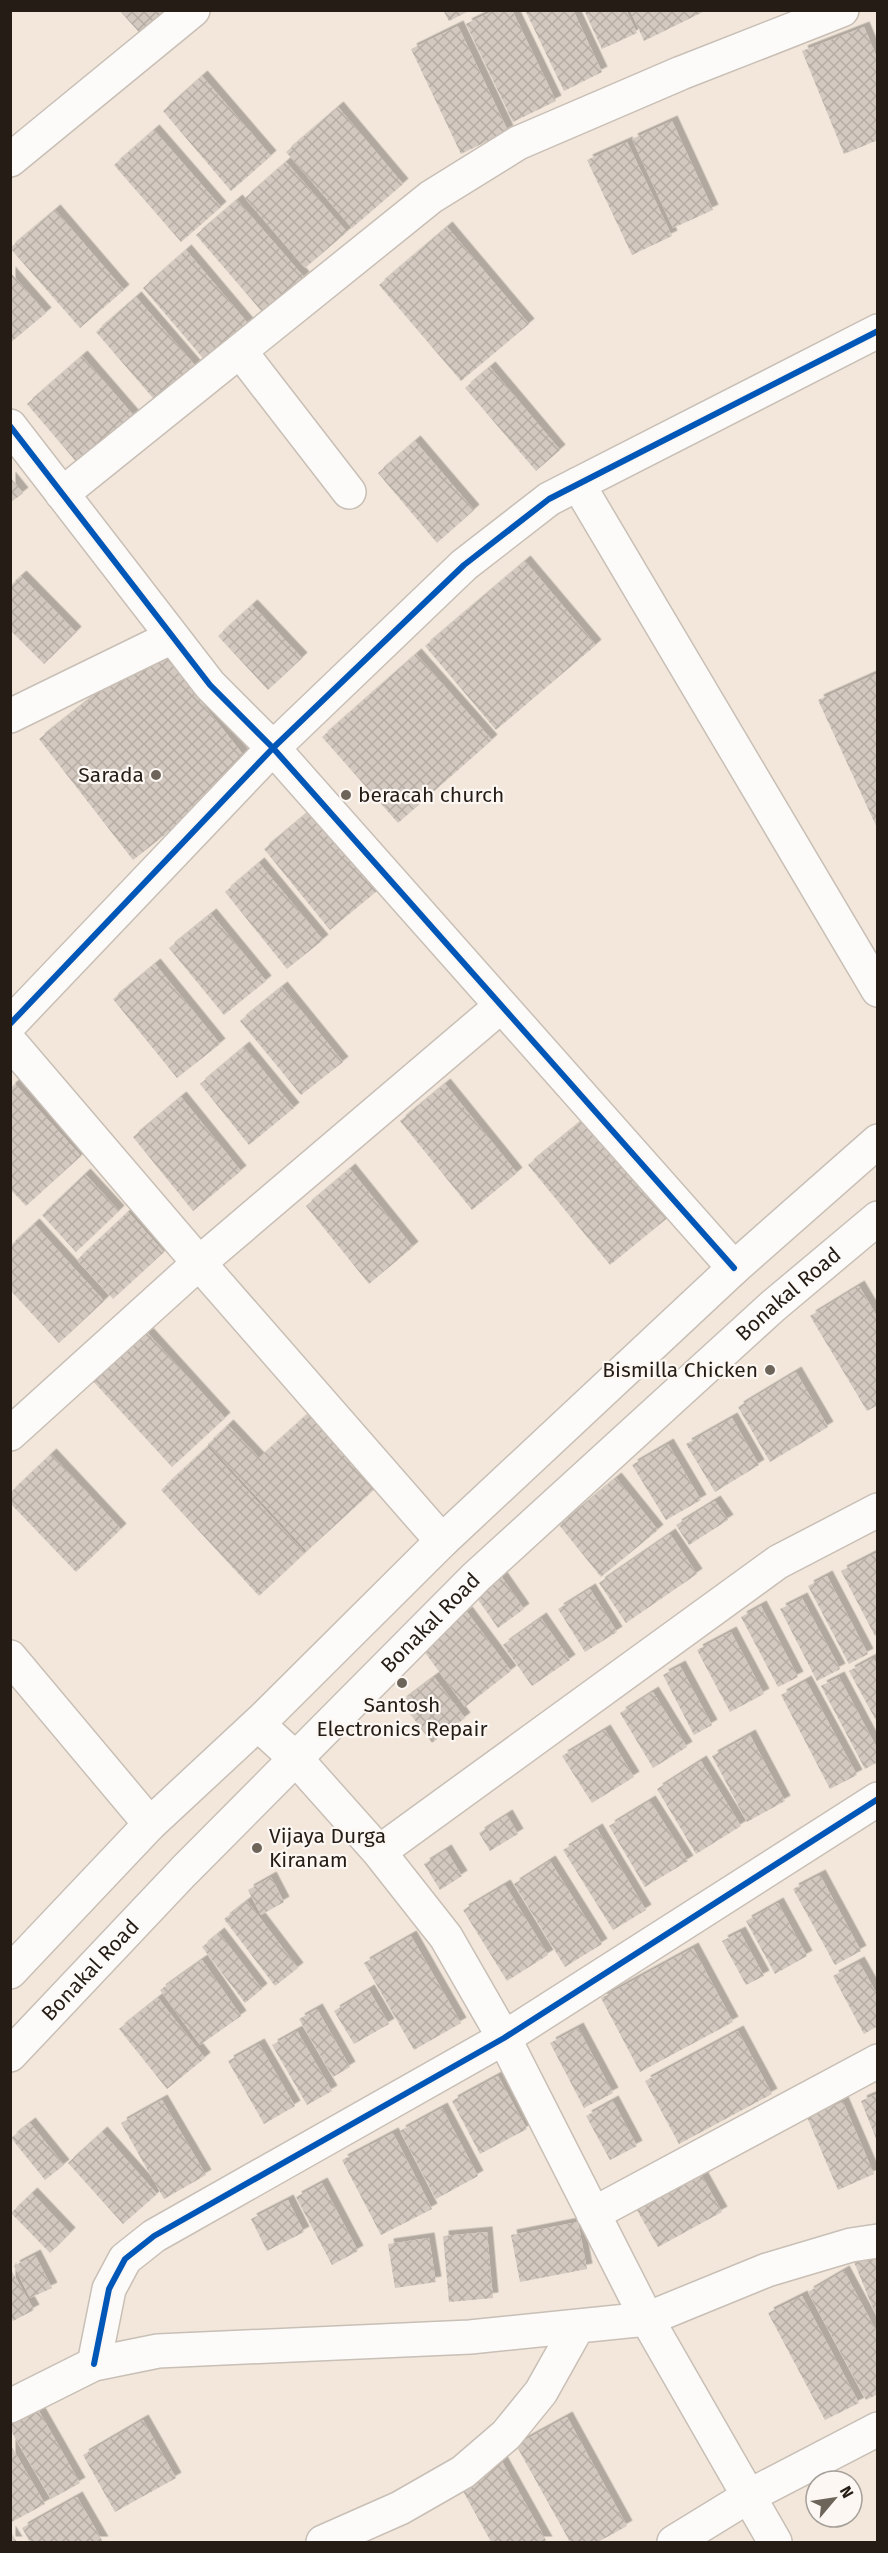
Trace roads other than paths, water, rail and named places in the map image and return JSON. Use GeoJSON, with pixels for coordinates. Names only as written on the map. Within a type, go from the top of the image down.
{"type":"FeatureCollection","features":[{"type":"Feature","properties":{"kind":"street"},"geometry":{"type":"LineString","coordinates":[[10,160],[193,10]]}},
{"type":"Feature","properties":{"kind":"street"},"geometry":{"type":"LineString","coordinates":[[62,494],[431,197],[518,143],[681,73],[842,10]]}},
{"type":"Feature","properties":{"kind":"street"},"geometry":{"type":"LineString","coordinates":[[10,1024],[273,748],[464,565],[549,500],[878,331]]}},
{"type":"Feature","properties":{"kind":"street"},"geometry":{"type":"LineString","coordinates":[[240,351],[349,492]]}},
{"type":"Feature","properties":{"kind":"street"},"geometry":{"type":"LineString","coordinates":[[10,426],[210,685],[273,748],[734,1268]]}},
{"type":"Feature","properties":{"kind":"street"},"geometry":{"type":"LineString","coordinates":[[578,484],[878,990]]}},
{"type":"Feature","properties":{"kind":"street"},"geometry":{"type":"LineString","coordinates":[[10,716],[172,637]]}},
{"type":"Feature","properties":{"kind":"street"},"geometry":{"type":"LineString","coordinates":[[10,1434],[199,1263],[501,1006]]}},
{"type":"Feature","properties":{"kind":"street"},"geometry":{"type":"LineString","coordinates":[[10,1042],[442,1541]]}},
{"type":"Feature","properties":{"kind":"street"},"geometry":{"type":"LineString","coordinates":[[10,1972],[150,1824],[258,1724],[442,1541],[734,1268],[878,1141]]}},
{"type":"Feature","properties":{"kind":"street","name":"Bonakal Road"},"geometry":{"type":"LineString","coordinates":[[10,2055],[183,1872],[297,1760],[476,1576],[773,1306],[878,1218]]}},
{"type":"Feature","properties":{"kind":"street"},"geometry":{"type":"LineString","coordinates":[[379,1852],[778,1562],[878,1510]]}},
{"type":"Feature","properties":{"kind":"street"},"geometry":{"type":"LineString","coordinates":[[10,1657],[150,1824]]}},
{"type":"Feature","properties":{"kind":"street"},"geometry":{"type":"LineString","coordinates":[[258,1724],[297,1760],[379,1852],[446,1937],[504,2038],[647,2319],[775,2542]]}},
{"type":"Feature","properties":{"kind":"street"},"geometry":{"type":"LineString","coordinates":[[94,2364],[109,2289],[124,2259],[154,2236],[504,2038],[878,1799]]}},
{"type":"Feature","properties":{"kind":"street"},"geometry":{"type":"LineString","coordinates":[[593,2214],[878,2061]]}},
{"type":"Feature","properties":{"kind":"street"},"geometry":{"type":"LineString","coordinates":[[10,2406],[94,2364],[158,2351],[470,2337],[647,2319],[767,2270],[851,2245],[878,2241]]}},
{"type":"Feature","properties":{"kind":"street"},"geometry":{"type":"LineString","coordinates":[[323,2542],[400,2508],[463,2472],[506,2435],[541,2392],[578,2326]]}},
{"type":"Feature","properties":{"kind":"street"},"geometry":{"type":"LineString","coordinates":[[674,2542],[749,2496],[878,2429]]}},
{"type":"Feature","properties":{"kind":"place","name":"Sarada"},"geometry":{"type":"Point","coordinates":[156,775]}},
{"type":"Feature","properties":{"kind":"place","name":"beracah church"},"geometry":{"type":"Point","coordinates":[346,795]}},
{"type":"Feature","properties":{"kind":"place","name":"Bismilla Chicken"},"geometry":{"type":"Point","coordinates":[770,1370]}},
{"type":"Feature","properties":{"kind":"place","name":"Santosh Electronics Repair"},"geometry":{"type":"Point","coordinates":[402,1683]}},
{"type":"Feature","properties":{"kind":"place","name":"Vijaya Durga Kiranam"},"geometry":{"type":"Point","coordinates":[257,1848]}}]}
